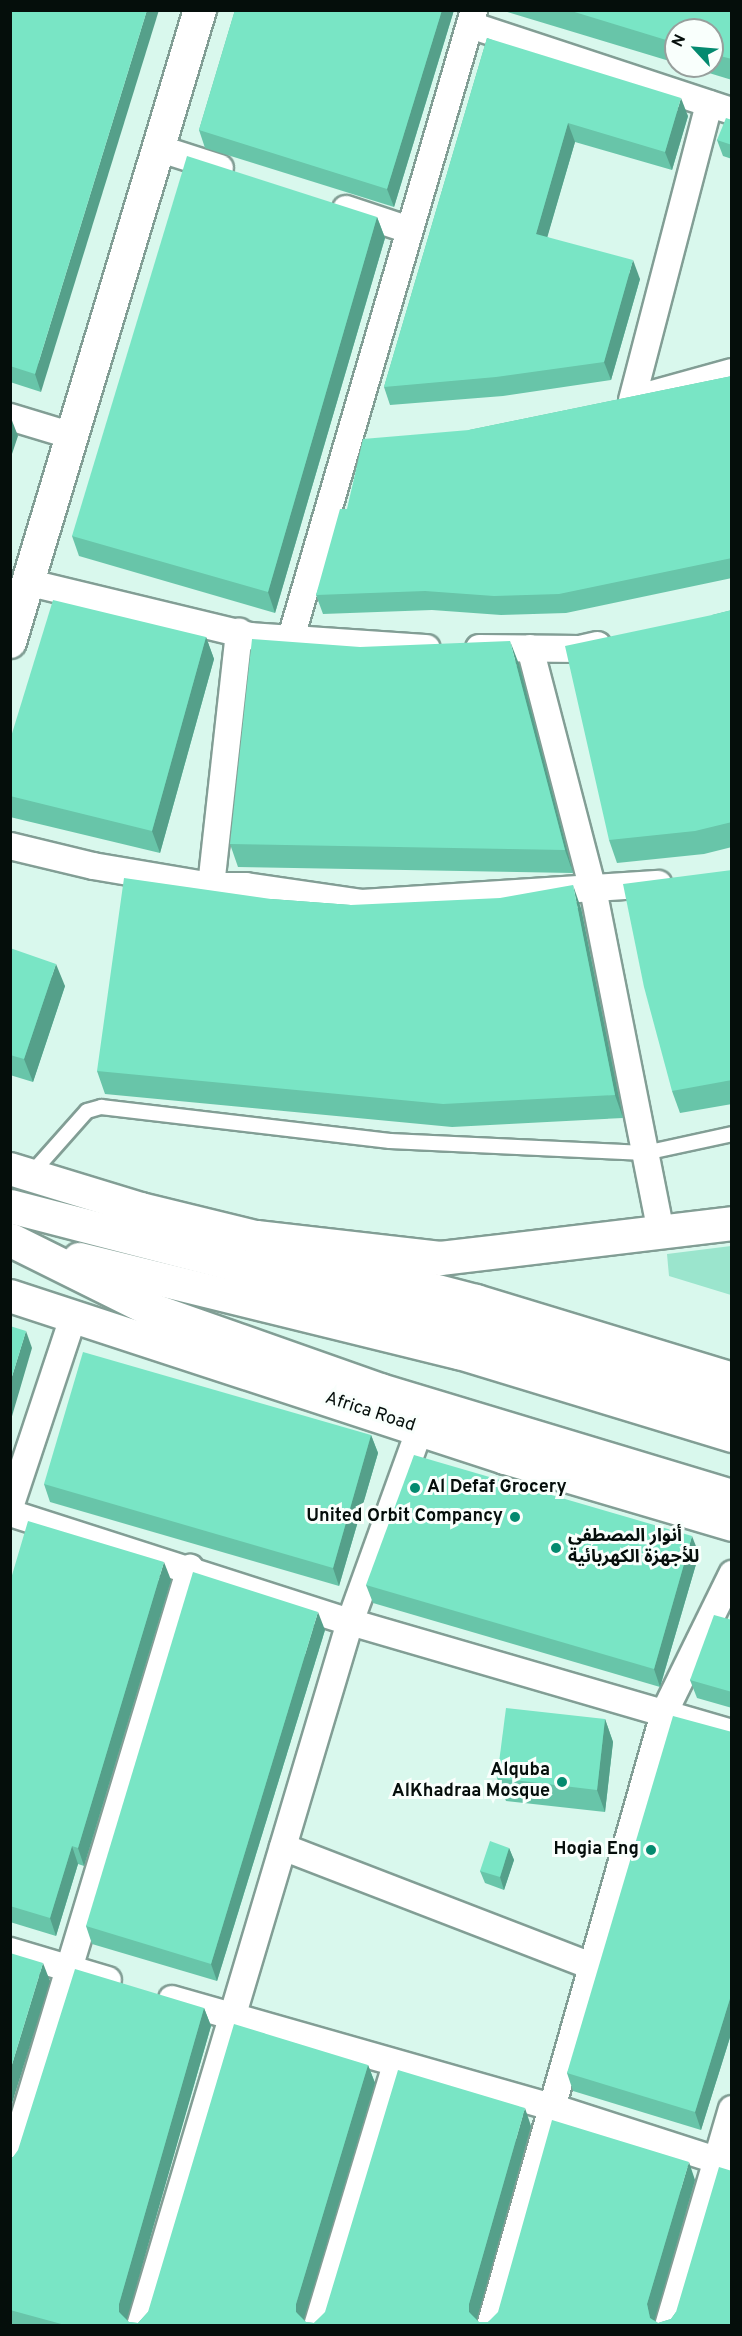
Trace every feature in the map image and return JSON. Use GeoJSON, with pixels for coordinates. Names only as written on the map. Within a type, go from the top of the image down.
{"type":"FeatureCollection","features":[{"type":"Feature","properties":{"kind":"highway"},"geometry":{"type":"LineString","coordinates":[[10,1206],[378,1301],[732,1408]]}},
{"type":"Feature","properties":{"kind":"highway"},"geometry":{"type":"LineString","coordinates":[[256,1237],[440,1258],[661,1234],[732,1223]]}},
{"type":"Feature","properties":{"kind":"highway"},"geometry":{"type":"LineString","coordinates":[[11,1240],[459,1352],[732,1435]]}},
{"type":"Feature","properties":{"kind":"highway"},"geometry":{"type":"LineString","coordinates":[[11,1240],[150,1309],[380,1390],[732,1496]]}},
{"type":"Feature","properties":{"kind":"street"},"geometry":{"type":"LineString","coordinates":[[10,642],[30,582],[200,10]]}},
{"type":"Feature","properties":{"kind":"street"},"geometry":{"type":"LineString","coordinates":[[290,641],[359,442],[409,230],[472,18],[720,107],[621,403],[732,372]]}},
{"type":"Feature","properties":{"kind":"street"},"geometry":{"type":"LineString","coordinates":[[158,148],[245,176]]}},
{"type":"Feature","properties":{"kind":"street"},"geometry":{"type":"LineString","coordinates":[[321,201],[409,230]]}},
{"type":"Feature","properties":{"kind":"street"},"geometry":{"type":"LineString","coordinates":[[10,417],[73,436]]}},
{"type":"Feature","properties":{"kind":"street"},"geometry":{"type":"LineString","coordinates":[[30,582],[239,632],[290,641],[431,648],[580,649],[627,640]]}},
{"type":"Feature","properties":{"kind":"street"},"geometry":{"type":"LineString","coordinates":[[211,886],[239,632]]}},
{"type":"Feature","properties":{"kind":"street"},"geometry":{"type":"LineString","coordinates":[[530,648],[593,889],[661,1234]]}},
{"type":"Feature","properties":{"kind":"street"},"geometry":{"type":"LineString","coordinates":[[10,846],[93,866],[211,886],[246,886],[363,903],[593,889],[680,881]]}},
{"type":"Feature","properties":{"kind":"street"},"geometry":{"type":"LineString","coordinates":[[21,1172],[141,1209],[256,1237],[732,1378]]}},
{"type":"Feature","properties":{"kind":"street","name":"Africa Road"},"geometry":{"type":"LineString","coordinates":[[10,1296],[420,1429],[732,1525]]}},
{"type":"Feature","properties":{"kind":"street"},"geometry":{"type":"LineString","coordinates":[[10,1508],[73,1318]]}},
{"type":"Feature","properties":{"kind":"street"},"geometry":{"type":"LineString","coordinates":[[140,2325],[234,2017],[350,1622],[420,1429]]}},
{"type":"Feature","properties":{"kind":"street"},"geometry":{"type":"LineString","coordinates":[[10,1513],[190,1568],[350,1622],[732,1733]]}},
{"type":"Feature","properties":{"kind":"street"},"geometry":{"type":"LineString","coordinates":[[10,2164],[190,1568]]}},
{"type":"Feature","properties":{"kind":"street"},"geometry":{"type":"LineString","coordinates":[[490,2325],[555,2108],[664,1713],[732,1574]]}},
{"type":"Feature","properties":{"kind":"street"},"geometry":{"type":"LineString","coordinates":[[284,1847],[594,1967]]}},
{"type":"Feature","properties":{"kind":"street"},"geometry":{"type":"LineString","coordinates":[[10,1951],[396,2065],[555,2108],[724,2163]]}},
{"type":"Feature","properties":{"kind":"street"},"geometry":{"type":"LineString","coordinates":[[316,2325],[396,2065]]}},
{"type":"Feature","properties":{"kind":"street"},"geometry":{"type":"LineString","coordinates":[[668,2325],[724,2163],[732,2109]]}},
{"type":"Feature","properties":{"kind":"lane"},"geometry":{"type":"LineString","coordinates":[[21,1172],[87,1111],[101,1107],[390,1141],[645,1153],[732,1134]]}},
{"type":"Feature","properties":{"kind":"green space"},"geometry":{"type":"Polygon","coordinates":[[[731,1246],[731,1295],[669,1276],[667,1254],[731,1246]]]}},
{"type":"Feature","properties":{"kind":"building"},"geometry":{"type":"Polygon","coordinates":[[[10,10],[147,10],[35,374],[10,366],[10,10]]]}},
{"type":"Feature","properties":{"kind":"building"},"geometry":{"type":"Polygon","coordinates":[[[235,10],[442,10],[387,189],[199,130],[235,10]]]}},
{"type":"Feature","properties":{"kind":"building"},"geometry":{"type":"Polygon","coordinates":[[[568,10],[732,10],[732,59],[724,57],[724,18],[664,18],[664,39],[568,10]]]}},
{"type":"Feature","properties":{"kind":"building"},"geometry":{"type":"Polygon","coordinates":[[[487,38],[681,98],[665,152],[568,123],[536,234],[633,260],[604,362],[496,377],[384,387],[487,38]]]}},
{"type":"Feature","properties":{"kind":"building"},"geometry":{"type":"Polygon","coordinates":[[[726,118],[732,120],[732,145],[717,140],[726,118]]]}},
{"type":"Feature","properties":{"kind":"building"},"geometry":{"type":"Polygon","coordinates":[[[187,156],[377,217],[268,592],[72,536],[187,156]]]}},
{"type":"Feature","properties":{"kind":"building"},"geometry":{"type":"Polygon","coordinates":[[[732,376],[732,558],[559,594],[494,596],[425,591],[316,595],[340,509],[347,509],[363,439],[469,430],[732,376]]]}},
{"type":"Feature","properties":{"kind":"building"},"geometry":{"type":"Polygon","coordinates":[[[53,600],[206,637],[152,831],[10,796],[10,740],[53,600]]]}},
{"type":"Feature","properties":{"kind":"building"},"geometry":{"type":"Polygon","coordinates":[[[732,610],[732,822],[695,831],[609,840],[565,646],[732,610]]]}},
{"type":"Feature","properties":{"kind":"building"},"geometry":{"type":"Polygon","coordinates":[[[252,639],[360,647],[510,641],[565,850],[230,844],[252,639]]]}},
{"type":"Feature","properties":{"kind":"building"},"geometry":{"type":"Polygon","coordinates":[[[732,870],[732,1080],[672,1091],[644,987],[623,884],[732,870]]]}},
{"type":"Feature","properties":{"kind":"building"},"geometry":{"type":"Polygon","coordinates":[[[124,878],[271,899],[351,905],[500,898],[573,885],[615,1095],[443,1104],[97,1071],[124,878]]]}},
{"type":"Feature","properties":{"kind":"building"},"geometry":{"type":"Polygon","coordinates":[[[10,948],[56,964],[24,1059],[10,1055],[10,948]]]}},
{"type":"Feature","properties":{"kind":"building"},"geometry":{"type":"Polygon","coordinates":[[[10,1326],[26,1331],[10,1383],[10,1326]]]}},
{"type":"Feature","properties":{"kind":"building"},"geometry":{"type":"Polygon","coordinates":[[[83,1352],[371,1435],[333,1568],[44,1484],[83,1352]]]}},
{"type":"Feature","properties":{"kind":"building"},"geometry":{"type":"Polygon","coordinates":[[[414,1455],[692,1536],[654,1669],[366,1585],[414,1455]]]}},
{"type":"Feature","properties":{"kind":"building"},"geometry":{"type":"Polygon","coordinates":[[[28,1521],[164,1562],[78,1848],[72,1846],[50,1918],[10,1906],[10,1582],[28,1521]]]}},
{"type":"Feature","properties":{"kind":"building"},"geometry":{"type":"Polygon","coordinates":[[[193,1572],[318,1612],[211,1964],[86,1926],[193,1572]]]}},
{"type":"Feature","properties":{"kind":"building"},"geometry":{"type":"Polygon","coordinates":[[[714,1615],[732,1620],[732,1692],[690,1680],[714,1615]]]}},
{"type":"Feature","properties":{"kind":"building"},"geometry":{"type":"Polygon","coordinates":[[[506,1708],[605,1719],[597,1790],[497,1778],[506,1708]]]}},
{"type":"Feature","properties":{"kind":"building"},"geometry":{"type":"Polygon","coordinates":[[[673,1716],[732,1732],[732,1992],[695,2112],[567,2073],[673,1716]]]}},
{"type":"Feature","properties":{"kind":"building"},"geometry":{"type":"Polygon","coordinates":[[[490,1841],[509,1848],[500,1877],[480,1871],[490,1841]]]}},
{"type":"Feature","properties":{"kind":"building"},"geometry":{"type":"Polygon","coordinates":[[[10,1953],[43,1963],[10,2071],[10,1953]]]}},
{"type":"Feature","properties":{"kind":"building"},"geometry":{"type":"Polygon","coordinates":[[[75,1969],[204,2008],[119,2304],[119,2312],[129,2322],[138,2323],[148,2312],[234,2024],[368,2065],[296,2304],[296,2312],[306,2322],[314,2323],[325,2312],[398,2070],[525,2108],[469,2304],[469,2312],[479,2322],[488,2322],[498,2312],[552,2120],[689,2162],[647,2304],[650,2318],[658,2323],[671,2319],[676,2312],[719,2167],[732,2171],[732,2325],[65,2325],[10,2310],[10,2158],[18,2150],[75,1969]]]}},
{"type":"Feature","properties":{"kind":"place","name":"Al Defaf Grocery"},"geometry":{"type":"Point","coordinates":[415,1488]}},
{"type":"Feature","properties":{"kind":"place","name":"United Orbit Compancy"},"geometry":{"type":"Point","coordinates":[515,1517]}},
{"type":"Feature","properties":{"kind":"place","name":"أنوار المصطفى للأجهزة الكهربائية"},"geometry":{"type":"Point","coordinates":[556,1548]}},
{"type":"Feature","properties":{"kind":"place","name":"Alquba AlKhadraa Mosque"},"geometry":{"type":"Point","coordinates":[562,1782]}},
{"type":"Feature","properties":{"kind":"place","name":"Hogia Eng"},"geometry":{"type":"Point","coordinates":[651,1850]}}]}
